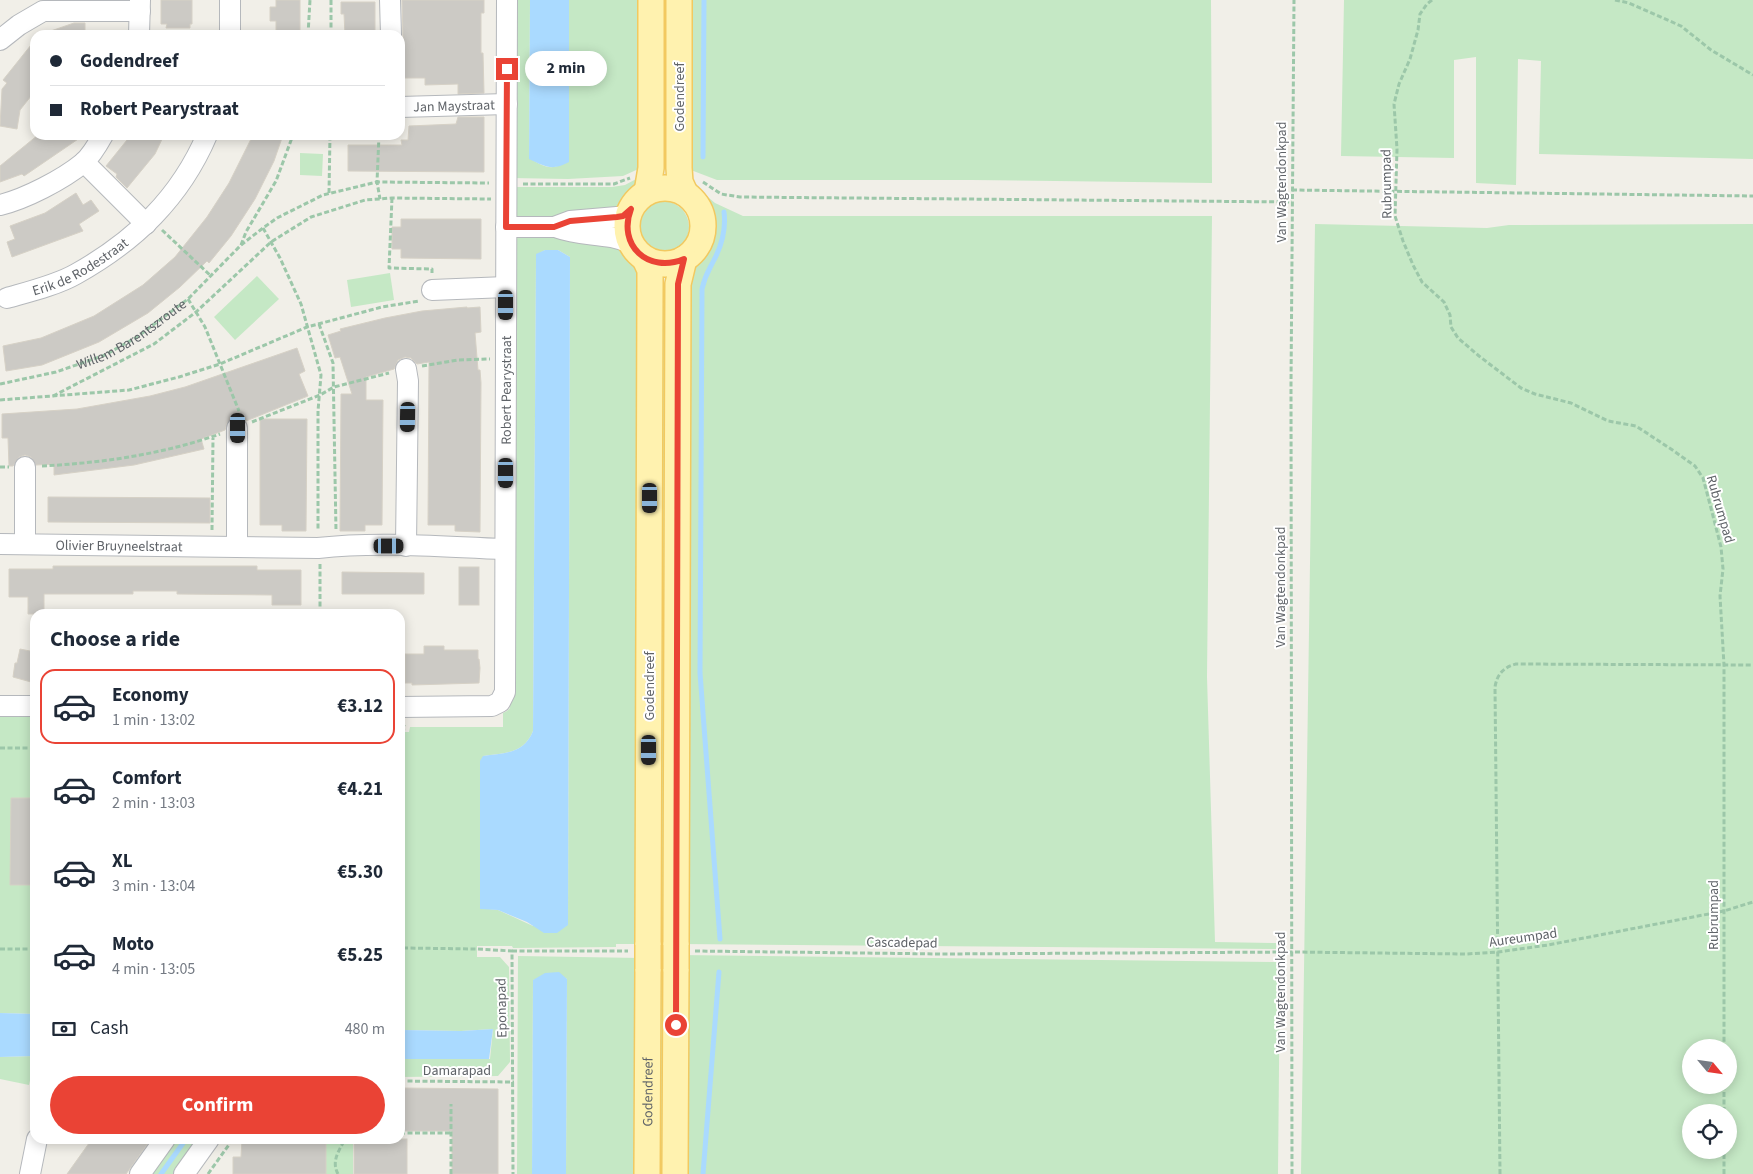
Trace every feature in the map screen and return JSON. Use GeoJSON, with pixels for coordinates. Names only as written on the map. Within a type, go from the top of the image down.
{"type":"FeatureCollection","features":[{"type":"Feature","properties":{"kind":"main road","name":"Godendreef"},"geometry":{"type":"LineString","coordinates":[[639,201],[651,168],[651,0]]}},
{"type":"Feature","properties":{"kind":"main road","name":"Godendreef"},"geometry":{"type":"LineString","coordinates":[[679,0],[679,168],[680,182],[685,193]]}},
{"type":"Feature","properties":{"kind":"main road"},"geometry":{"type":"LineString","coordinates":[[656,188],[676,189],[685,193],[693,199],[702,216],[704,226],[702,236],[692,253],[684,259],[665,264],[655,262],[639,252],[627,227],[628,217],[639,201],[656,188]]}},
{"type":"Feature","properties":{"kind":"main road","name":"Godendreef"},"geometry":{"type":"LineString","coordinates":[[639,252],[650,270],[642,955],[647,1174]]}},
{"type":"Feature","properties":{"kind":"main road","name":"Godendreef"},"geometry":{"type":"LineString","coordinates":[[675,1174],[680,955],[678,284],[684,259]]}},
{"type":"Feature","properties":{"kind":"street"},"geometry":{"type":"LineString","coordinates":[[230,0],[230,30]]}},
{"type":"Feature","properties":{"kind":"street"},"geometry":{"type":"LineString","coordinates":[[390,0],[391,30]]}},
{"type":"Feature","properties":{"kind":"street","name":"Robert Pearystraat"},"geometry":{"type":"LineString","coordinates":[[405,707],[492,706],[500,702],[505,692],[507,0]]}},
{"type":"Feature","properties":{"kind":"street"},"geometry":{"type":"LineString","coordinates":[[0,40],[40,6],[140,6],[139,30]]}},
{"type":"Feature","properties":{"kind":"street","name":"Jan Maystraat"},"geometry":{"type":"LineString","coordinates":[[405,107],[507,104]]}},
{"type":"Feature","properties":{"kind":"street"},"geometry":{"type":"LineString","coordinates":[[0,205],[45,187],[84,162],[100,140]]}},
{"type":"Feature","properties":{"kind":"street","name":"Erik de Rodestraat"},"geometry":{"type":"LineString","coordinates":[[7,298],[74,275],[128,241],[168,201],[189,171],[204,140]]}},
{"type":"Feature","properties":{"kind":"street"},"geometry":{"type":"LineString","coordinates":[[84,162],[149,222]]}},
{"type":"Feature","properties":{"kind":"street"},"geometry":{"type":"LineString","coordinates":[[554,227],[570,221],[623,216],[639,201]]}},
{"type":"Feature","properties":{"kind":"street"},"geometry":{"type":"LineString","coordinates":[[506,227],[554,227],[571,233],[616,238],[639,252]]}},
{"type":"Feature","properties":{"kind":"street"},"geometry":{"type":"LineString","coordinates":[[432,290],[506,287]]}},
{"type":"Feature","properties":{"kind":"street"},"geometry":{"type":"LineString","coordinates":[[406,369],[408,381],[406,546]]}},
{"type":"Feature","properties":{"kind":"street"},"geometry":{"type":"LineString","coordinates":[[237,547],[241,427]]}},
{"type":"Feature","properties":{"kind":"street"},"geometry":{"type":"LineString","coordinates":[[24,544],[25,467]]}},
{"type":"Feature","properties":{"kind":"street","name":"Olivier Bruyneelstraat"},"geometry":{"type":"LineString","coordinates":[[0,544],[212,547],[406,546],[505,549]]}},
{"type":"Feature","properties":{"kind":"street"},"geometry":{"type":"LineString","coordinates":[[0,706],[30,706]]}},
{"type":"Feature","properties":{"kind":"street"},"geometry":{"type":"LineString","coordinates":[[30,1174],[36,1144]]}},
{"type":"Feature","properties":{"kind":"street"},"geometry":{"type":"LineString","coordinates":[[140,1174],[161,1144]]}},
{"type":"Feature","properties":{"kind":"street"},"geometry":{"type":"LineString","coordinates":[[190,1172],[206,1144]]}},
{"type":"Feature","properties":{"kind":"path"},"geometry":{"type":"LineString","coordinates":[[308,30],[310,0]]}},
{"type":"Feature","properties":{"kind":"path"},"geometry":{"type":"LineString","coordinates":[[331,0],[331,30]]}},
{"type":"Feature","properties":{"kind":"path","name":"Van Wagtendonkpad"},"geometry":{"type":"LineString","coordinates":[[1292,1174],[1292,190],[1294,0]]}},
{"type":"Feature","properties":{"kind":"path","name":"Rubrumpad"},"geometry":{"type":"LineString","coordinates":[[1432,0],[1420,14],[1418,30],[1410,59],[1399,84],[1394,104],[1397,148],[1395,216],[1402,241],[1422,282],[1444,302],[1450,315],[1451,327],[1458,338],[1497,372],[1522,388],[1536,394],[1571,403],[1608,421],[1636,426],[1695,466],[1703,478],[1721,547],[1723,569],[1720,596],[1724,665],[1724,1039]]}},
{"type":"Feature","properties":{"kind":"path"},"geometry":{"type":"LineString","coordinates":[[1615,0],[1629,3],[1681,26],[1711,50],[1753,75]]}},
{"type":"Feature","properties":{"kind":"path","name":"Willem Barentszroute"},"geometry":{"type":"LineString","coordinates":[[241,245],[246,232],[276,181],[291,140]]}},
{"type":"Feature","properties":{"kind":"path"},"geometry":{"type":"LineString","coordinates":[[329,193],[330,140]]}},
{"type":"Feature","properties":{"kind":"path"},"geometry":{"type":"LineString","coordinates":[[379,140],[377,182],[380,199]]}},
{"type":"Feature","properties":{"kind":"path"},"geometry":{"type":"LineString","coordinates":[[506,191],[614,184],[651,168]]}},
{"type":"Feature","properties":{"kind":"path"},"geometry":{"type":"LineString","coordinates":[[679,168],[688,171],[721,194],[740,197],[1292,202]]}},
{"type":"Feature","properties":{"kind":"path","name":"Willem Barentszroute"},"geometry":{"type":"LineString","coordinates":[[0,384],[56,372],[106,355],[137,337],[188,299],[241,245],[263,228],[277,218],[329,193],[377,182],[506,191]]}},
{"type":"Feature","properties":{"kind":"path"},"geometry":{"type":"LineString","coordinates":[[1292,190],[1753,196]]}},
{"type":"Feature","properties":{"kind":"path","name":"Willem Barentszroute"},"geometry":{"type":"LineString","coordinates":[[50,397],[154,344],[196,312],[271,242],[312,217],[365,200],[506,191]]}},
{"type":"Feature","properties":{"kind":"path"},"geometry":{"type":"LineString","coordinates":[[392,198],[389,268],[432,269],[432,290]]}},
{"type":"Feature","properties":{"kind":"path"},"geometry":{"type":"LineString","coordinates":[[149,222],[211,276]]}},
{"type":"Feature","properties":{"kind":"path"},"geometry":{"type":"LineString","coordinates":[[263,228],[280,258],[301,304],[321,375],[318,410],[327,547]]}},
{"type":"Feature","properties":{"kind":"path","name":"Willem Barentszroute"},"geometry":{"type":"LineString","coordinates":[[0,400],[129,390],[220,364],[307,327],[382,306],[432,298],[432,290]]}},
{"type":"Feature","properties":{"kind":"path"},"geometry":{"type":"LineString","coordinates":[[188,299],[205,327],[220,364],[241,427]]}},
{"type":"Feature","properties":{"kind":"path"},"geometry":{"type":"LineString","coordinates":[[319,324],[333,363],[334,387],[327,547],[320,559],[320,609]]}},
{"type":"Feature","properties":{"kind":"path"},"geometry":{"type":"LineString","coordinates":[[0,467],[77,464],[120,459],[191,444],[241,427],[320,395],[334,387],[406,369],[458,360],[506,359]]}},
{"type":"Feature","properties":{"kind":"path"},"geometry":{"type":"LineString","coordinates":[[212,547],[213,438]]}},
{"type":"Feature","properties":{"kind":"path"},"geometry":{"type":"LineString","coordinates":[[1500,1174],[1495,686],[1499,674],[1509,666],[1516,664],[1753,665]]}},
{"type":"Feature","properties":{"kind":"path"},"geometry":{"type":"LineString","coordinates":[[0,748],[30,748]]}},
{"type":"Feature","properties":{"kind":"path","name":"Aureumpad"},"geometry":{"type":"LineString","coordinates":[[1292,952],[1466,954],[1498,952],[1605,935],[1724,911],[1753,902]]}},
{"type":"Feature","properties":{"kind":"path"},"geometry":{"type":"LineString","coordinates":[[405,948],[642,955]]}},
{"type":"Feature","properties":{"kind":"path"},"geometry":{"type":"LineString","coordinates":[[0,949],[30,949]]}},
{"type":"Feature","properties":{"kind":"path","name":"Eponapad"},"geometry":{"type":"LineString","coordinates":[[512,951],[513,1174]]}},
{"type":"Feature","properties":{"kind":"path","name":"Cascadepad"},"geometry":{"type":"LineString","coordinates":[[680,955],[1292,952]]}},
{"type":"Feature","properties":{"kind":"path","name":"Damarapad"},"geometry":{"type":"LineString","coordinates":[[405,1081],[514,1082]]}},
{"type":"Feature","properties":{"kind":"path"},"geometry":{"type":"LineString","coordinates":[[450,1174],[451,1104]]}},
{"type":"Feature","properties":{"kind":"path"},"geometry":{"type":"LineString","coordinates":[[405,1133],[450,1133]]}},
{"type":"Feature","properties":{"kind":"path"},"geometry":{"type":"LineString","coordinates":[[338,1174],[334,1168],[334,1159],[342,1144]]}},
{"type":"Feature","properties":{"kind":"path"},"geometry":{"type":"LineString","coordinates":[[1724,1159],[1724,1174]]}},
{"type":"Feature","properties":{"kind":"green space"},"geometry":{"type":"Polygon","coordinates":[[[512,0],[530,0],[529,158],[544,166],[553,167],[569,161],[569,0],[646,0],[645,166],[623,176],[568,179],[511,178],[512,0]]]}},
{"type":"Feature","properties":{"kind":"green space"},"geometry":{"type":"Polygon","coordinates":[[[655,0],[674,0],[673,155],[654,155],[655,0]]]}},
{"type":"Feature","properties":{"kind":"green space"},"geometry":{"type":"Polygon","coordinates":[[[682,0],[1211,0],[1212,183],[972,180],[717,180],[683,167],[682,0]]]}},
{"type":"Feature","properties":{"kind":"green space"},"geometry":{"type":"Polygon","coordinates":[[[1344,0],[1753,0],[1753,159],[1539,154],[1541,61],[1518,59],[1516,185],[1476,183],[1476,57],[1454,60],[1454,158],[1341,156],[1344,0]]]}},
{"type":"Feature","properties":{"kind":"green space"},"geometry":{"type":"Polygon","coordinates":[[[300,153],[323,154],[322,176],[300,175],[300,153]]]}},
{"type":"Feature","properties":{"kind":"green space"},"geometry":{"type":"Polygon","coordinates":[[[640,177],[638,191],[620,210],[528,221],[515,216],[516,187],[612,187],[625,185],[640,177]]]}},
{"type":"Feature","properties":{"kind":"green space"},"geometry":{"type":"Polygon","coordinates":[[[690,182],[715,203],[743,216],[1212,216],[1207,677],[1215,942],[1276,943],[1276,949],[680,944],[683,284],[692,265],[705,247],[710,229],[708,212],[693,190],[690,182]]]}},
{"type":"Feature","properties":{"kind":"green space"},"geometry":{"type":"Polygon","coordinates":[[[663,201],[677,205],[685,213],[689,227],[685,241],[677,249],[663,253],[649,249],[641,241],[637,227],[641,213],[649,205],[663,201]]]}},
{"type":"Feature","properties":{"kind":"green space"},"geometry":{"type":"Polygon","coordinates":[[[1315,224],[1487,228],[1509,225],[1753,224],[1753,1174],[1301,1174],[1315,224]]]}},
{"type":"Feature","properties":{"kind":"green space"},"geometry":{"type":"Polygon","coordinates":[[[525,234],[600,241],[617,247],[629,257],[638,270],[643,944],[616,944],[616,947],[513,948],[512,946],[477,946],[477,957],[500,957],[509,967],[510,1062],[498,1076],[405,1077],[405,1059],[490,1059],[493,1029],[461,1031],[405,1030],[405,732],[409,732],[410,727],[503,727],[503,713],[510,708],[514,240],[525,234]],[[545,250],[536,255],[533,731],[529,739],[519,748],[506,753],[483,756],[480,908],[498,910],[533,926],[568,925],[570,257],[558,250],[545,250]]]}},
{"type":"Feature","properties":{"kind":"green space"},"geometry":{"type":"Polygon","coordinates":[[[390,273],[394,300],[351,307],[347,280],[390,273]]]}},
{"type":"Feature","properties":{"kind":"green space"},"geometry":{"type":"Polygon","coordinates":[[[257,276],[279,299],[235,340],[214,317],[257,276]]]}},
{"type":"Feature","properties":{"kind":"green space"},"geometry":{"type":"Polygon","coordinates":[[[654,286],[673,286],[671,944],[652,944],[654,286]]]}},
{"type":"Feature","properties":{"kind":"green space"},"geometry":{"type":"Polygon","coordinates":[[[0,712],[30,712],[30,1014],[0,1013],[0,712]]]}},
{"type":"Feature","properties":{"kind":"green space"},"geometry":{"type":"Polygon","coordinates":[[[680,955],[1280,962],[1278,1174],[681,1174],[680,955]]]}},
{"type":"Feature","properties":{"kind":"green space"},"geometry":{"type":"Polygon","coordinates":[[[518,956],[641,958],[641,1174],[566,1174],[567,979],[558,973],[533,980],[532,1174],[517,1174],[518,956]]]}},
{"type":"Feature","properties":{"kind":"green space"},"geometry":{"type":"Polygon","coordinates":[[[652,974],[671,974],[671,1174],[651,1174],[652,974]]]}},
{"type":"Feature","properties":{"kind":"green space"},"geometry":{"type":"Polygon","coordinates":[[[30,1056],[29,1085],[0,1079],[0,1057],[30,1056]]]}},
{"type":"Feature","properties":{"kind":"green space"},"geometry":{"type":"Polygon","coordinates":[[[172,1144],[199,1144],[178,1174],[150,1174],[172,1144]]]}},
{"type":"Feature","properties":{"kind":"green space"},"geometry":{"type":"Polygon","coordinates":[[[326,1144],[353,1144],[353,1174],[326,1174],[326,1144]]]}},
{"type":"Feature","properties":{"kind":"water"},"geometry":{"type":"Polygon","coordinates":[[[530,0],[569,0],[569,162],[553,167],[545,166],[529,159],[530,0]]]}},
{"type":"Feature","properties":{"kind":"water"},"geometry":{"type":"Polygon","coordinates":[[[545,250],[558,250],[570,257],[568,925],[557,933],[544,933],[527,922],[498,910],[480,909],[480,761],[483,756],[506,753],[519,748],[529,739],[533,731],[536,254],[545,250]]]}},
{"type":"Feature","properties":{"kind":"water"},"geometry":{"type":"Polygon","coordinates":[[[559,972],[567,979],[566,1174],[532,1174],[533,980],[545,973],[559,972]]]}},
{"type":"Feature","properties":{"kind":"water"},"geometry":{"type":"Polygon","coordinates":[[[0,1013],[30,1014],[30,1056],[0,1057],[0,1013]]]}},
{"type":"Feature","properties":{"kind":"water"},"geometry":{"type":"Polygon","coordinates":[[[493,1029],[489,1059],[405,1059],[405,1030],[461,1031],[493,1029]]]}},
{"type":"Feature","properties":{"kind":"building"},"geometry":{"type":"Polygon","coordinates":[[[161,0],[192,0],[192,24],[190,24],[190,28],[166,28],[167,24],[161,24],[161,0]]]}},
{"type":"Feature","properties":{"kind":"building"},"geometry":{"type":"Polygon","coordinates":[[[276,0],[300,0],[300,30],[276,30],[276,21],[270,21],[270,7],[276,7],[276,0]]]}},
{"type":"Feature","properties":{"kind":"building"},"geometry":{"type":"Polygon","coordinates":[[[402,0],[484,0],[484,13],[481,13],[481,53],[483,53],[484,93],[458,94],[458,84],[425,85],[425,78],[405,78],[405,30],[403,30],[402,0]]]}},
{"type":"Feature","properties":{"kind":"building"},"geometry":{"type":"Polygon","coordinates":[[[341,2],[375,2],[375,30],[345,30],[344,14],[341,14],[341,2]]]}},
{"type":"Feature","properties":{"kind":"building"},"geometry":{"type":"Polygon","coordinates":[[[74,23],[85,23],[85,30],[54,30],[74,23]]]}},
{"type":"Feature","properties":{"kind":"building"},"geometry":{"type":"Polygon","coordinates":[[[30,46],[30,97],[20,110],[17,129],[0,126],[2,89],[7,83],[3,80],[30,46]]]}},
{"type":"Feature","properties":{"kind":"building"},"geometry":{"type":"Polygon","coordinates":[[[458,117],[484,117],[484,172],[348,171],[348,145],[402,145],[401,140],[408,140],[409,126],[456,124],[458,117]]]}},
{"type":"Feature","properties":{"kind":"building"},"geometry":{"type":"Polygon","coordinates":[[[32,140],[77,140],[24,176],[22,174],[0,182],[0,166],[32,140]]]}},
{"type":"Feature","properties":{"kind":"building"},"geometry":{"type":"Polygon","coordinates":[[[127,140],[162,140],[155,154],[127,188],[116,177],[117,174],[106,166],[127,140]]]}},
{"type":"Feature","properties":{"kind":"building"},"geometry":{"type":"Polygon","coordinates":[[[250,140],[281,140],[274,161],[255,199],[231,236],[209,263],[207,261],[180,287],[148,313],[99,342],[42,365],[6,371],[3,346],[41,338],[94,316],[143,285],[175,257],[207,217],[229,183],[250,140]]]}},
{"type":"Feature","properties":{"kind":"building"},"geometry":{"type":"Polygon","coordinates":[[[76,193],[83,205],[91,200],[99,211],[79,224],[83,231],[12,257],[7,242],[15,239],[10,226],[45,213],[76,193]]]}},
{"type":"Feature","properties":{"kind":"building"},"geometry":{"type":"Polygon","coordinates":[[[401,219],[481,219],[481,259],[401,258],[401,249],[392,249],[392,227],[401,227],[401,219]]]}},
{"type":"Feature","properties":{"kind":"building"},"geometry":{"type":"Polygon","coordinates":[[[480,307],[481,332],[475,333],[481,383],[480,532],[455,531],[455,525],[428,525],[429,362],[417,364],[411,358],[405,357],[398,360],[394,369],[366,377],[366,400],[383,400],[382,525],[365,525],[365,531],[340,531],[341,394],[352,394],[340,357],[335,358],[328,335],[341,331],[340,329],[385,318],[422,311],[480,307]]]}},
{"type":"Feature","properties":{"kind":"building"},"geometry":{"type":"Polygon","coordinates":[[[297,348],[305,371],[299,374],[308,396],[246,421],[237,416],[232,418],[227,423],[225,430],[201,439],[204,449],[134,465],[54,475],[54,464],[36,465],[31,457],[25,455],[19,457],[13,466],[9,466],[8,438],[2,438],[2,414],[77,409],[150,396],[185,387],[297,348]]]}},
{"type":"Feature","properties":{"kind":"building"},"geometry":{"type":"Polygon","coordinates":[[[260,419],[307,419],[306,531],[282,531],[282,525],[260,525],[260,419]]]}},
{"type":"Feature","properties":{"kind":"building"},"geometry":{"type":"Polygon","coordinates":[[[48,497],[210,498],[210,523],[48,522],[48,497]]]}},
{"type":"Feature","properties":{"kind":"building"},"geometry":{"type":"Polygon","coordinates":[[[53,566],[257,566],[257,570],[301,570],[301,605],[272,605],[272,595],[177,594],[177,591],[133,591],[133,594],[44,594],[44,609],[30,609],[30,614],[28,614],[28,597],[9,597],[9,569],[53,569],[53,566]]]}},
{"type":"Feature","properties":{"kind":"building"},"geometry":{"type":"Polygon","coordinates":[[[459,567],[479,567],[479,605],[459,605],[459,567]]]}},
{"type":"Feature","properties":{"kind":"building"},"geometry":{"type":"Polygon","coordinates":[[[342,572],[424,573],[424,594],[342,594],[342,572]]]}},
{"type":"Feature","properties":{"kind":"building"},"geometry":{"type":"Polygon","coordinates":[[[424,646],[444,646],[444,650],[478,650],[479,683],[412,685],[412,683],[405,683],[405,654],[424,654],[424,646]]]}},
{"type":"Feature","properties":{"kind":"building"},"geometry":{"type":"Polygon","coordinates":[[[20,649],[30,651],[30,682],[13,677],[15,663],[17,663],[20,649]]]}},
{"type":"Feature","properties":{"kind":"building"},"geometry":{"type":"Polygon","coordinates":[[[11,798],[30,798],[30,885],[10,885],[11,798]]]}},
{"type":"Feature","properties":{"kind":"building"},"geometry":{"type":"Polygon","coordinates":[[[405,1088],[498,1089],[498,1174],[452,1174],[452,1131],[405,1131],[405,1088]]]}},
{"type":"Feature","properties":{"kind":"building"},"geometry":{"type":"Polygon","coordinates":[[[405,1139],[407,1139],[407,1174],[354,1174],[354,1144],[405,1144],[405,1139]]]}},
{"type":"Feature","properties":{"kind":"building"},"geometry":{"type":"Polygon","coordinates":[[[88,1144],[147,1144],[126,1174],[67,1174],[88,1144]]]}},
{"type":"Feature","properties":{"kind":"building"},"geometry":{"type":"Polygon","coordinates":[[[242,1144],[326,1144],[326,1174],[233,1174],[233,1157],[241,1157],[242,1144]]]}},
{"type":"Feature","properties":{"kind":"waterway"},"geometry":{"type":"LineString","coordinates":[[703,157],[704,0]]}},
{"type":"Feature","properties":{"kind":"waterway"},"geometry":{"type":"LineString","coordinates":[[720,939],[700,673],[702,289],[721,242],[724,230],[724,212]]}},
{"type":"Feature","properties":{"kind":"waterway"},"geometry":{"type":"LineString","coordinates":[[703,1174],[719,972]]}},
{"type":"Feature","properties":{"kind":"waterway"},"geometry":{"type":"LineString","coordinates":[[161,1174],[182,1144]]}},
{"type":"Feature","properties":{"kind":"route"},"geometry":{"type":"LineString","coordinates":[[507,69],[506,227],[554,227],[570,221],[623,216],[631,209],[628,217],[628,236],[638,252],[646,259],[665,264],[684,259],[678,284],[676,1025]]}}]}
